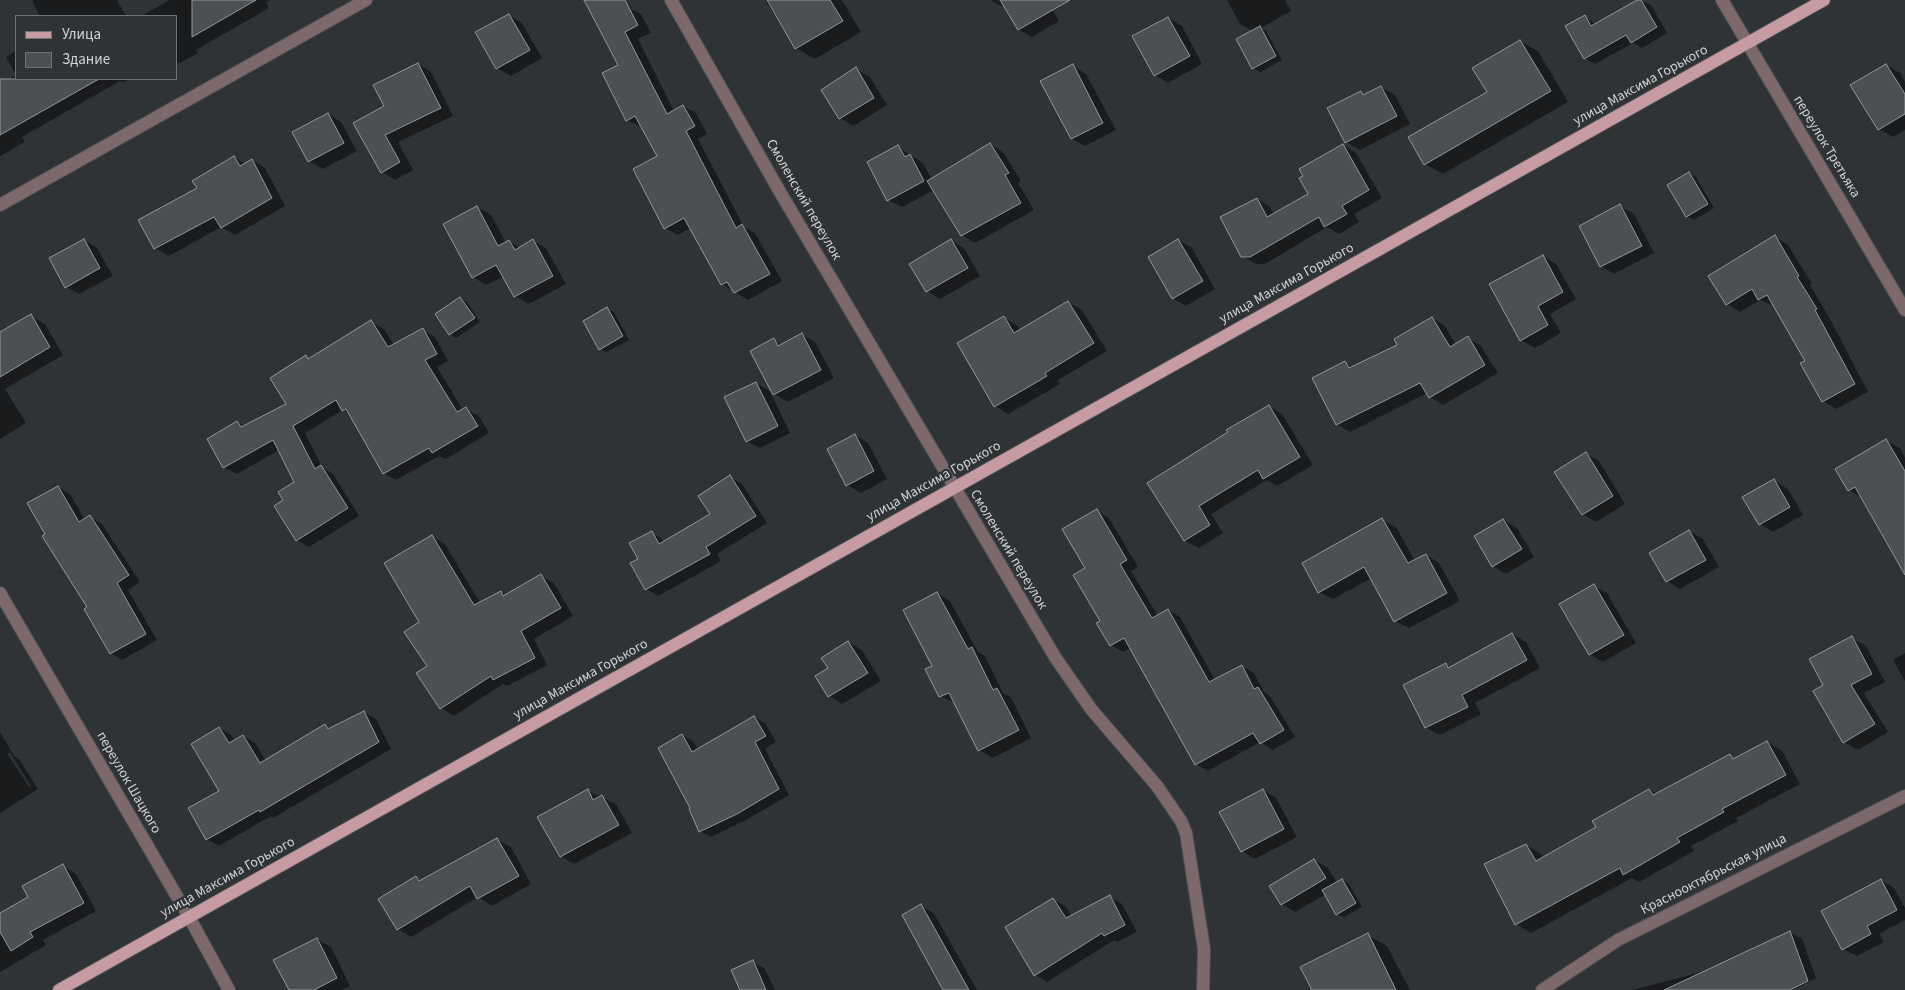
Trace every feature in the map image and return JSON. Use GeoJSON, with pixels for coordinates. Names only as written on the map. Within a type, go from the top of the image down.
{"type":"FeatureCollection","features":[{"type":"Feature","properties":{"kind":"main road","name":"улица Максима Горького"},"geometry":{"type":"LineString","coordinates":[[59,990],[1824,0]]}},
{"type":"Feature","properties":{"kind":"street"},"geometry":{"type":"LineString","coordinates":[[0,205],[366,0]]}},
{"type":"Feature","properties":{"kind":"street","name":"Смоленский переулок"},"geometry":{"type":"LineString","coordinates":[[671,0],[954,488],[1055,657],[1091,709],[1157,786],[1181,821],[1186,833],[1204,949],[1203,990]]}},
{"type":"Feature","properties":{"kind":"street","name":"переулок Третьяка"},"geometry":{"type":"LineString","coordinates":[[1722,0],[1905,310]]}},
{"type":"Feature","properties":{"kind":"street","name":"переулок Шацкого"},"geometry":{"type":"LineString","coordinates":[[0,593],[189,917],[229,990]]}},
{"type":"Feature","properties":{"kind":"street","name":"Краснооктябрьская улица"},"geometry":{"type":"LineString","coordinates":[[1542,990],[1618,940],[1905,796]]}},
{"type":"Feature","properties":{"kind":"building"},"geometry":{"type":"Polygon","coordinates":[[[192,0],[256,0],[192,37],[192,0]]]}},
{"type":"Feature","properties":{"kind":"building"},"geometry":{"type":"Polygon","coordinates":[[[584,0],[625,0],[638,25],[625,32],[667,114],[683,105],[695,126],[686,131],[736,228],[742,224],[770,274],[734,293],[727,282],[721,285],[684,218],[664,229],[633,169],[657,156],[635,116],[626,121],[602,73],[618,65],[584,0]]]}},
{"type":"Feature","properties":{"kind":"building"},"geometry":{"type":"Polygon","coordinates":[[[767,0],[830,0],[843,21],[795,49],[767,0]]]}},
{"type":"Feature","properties":{"kind":"building"},"geometry":{"type":"Polygon","coordinates":[[[1000,0],[1070,0],[1018,30],[1000,0]]]}},
{"type":"Feature","properties":{"kind":"building"},"geometry":{"type":"Polygon","coordinates":[[[1637,0],[1641,0],[1657,27],[1631,43],[1626,35],[1584,59],[1565,26],[1585,15],[1591,26],[1637,0]]]}},
{"type":"Feature","properties":{"kind":"building"},"geometry":{"type":"Polygon","coordinates":[[[509,14],[530,50],[496,69],[475,32],[509,14]]]}},
{"type":"Feature","properties":{"kind":"building"},"geometry":{"type":"Polygon","coordinates":[[[1168,17],[1190,56],[1154,76],[1132,36],[1168,17]]]}},
{"type":"Feature","properties":{"kind":"building"},"geometry":{"type":"Polygon","coordinates":[[[1260,26],[1276,56],[1252,69],[1236,39],[1260,26]]]}},
{"type":"Feature","properties":{"kind":"building"},"geometry":{"type":"Polygon","coordinates":[[[1520,40],[1551,91],[1424,165],[1408,137],[1487,92],[1472,68],[1520,40]]]}},
{"type":"Feature","properties":{"kind":"building"},"geometry":{"type":"Polygon","coordinates":[[[418,63],[441,108],[385,135],[400,162],[381,173],[353,123],[384,106],[373,85],[418,63]]]}},
{"type":"Feature","properties":{"kind":"building"},"geometry":{"type":"Polygon","coordinates":[[[1073,64],[1103,123],[1071,139],[1040,81],[1073,64]]]}},
{"type":"Feature","properties":{"kind":"building"},"geometry":{"type":"Polygon","coordinates":[[[1886,64],[1905,94],[1905,114],[1878,130],[1850,85],[1886,64]]]}},
{"type":"Feature","properties":{"kind":"building"},"geometry":{"type":"Polygon","coordinates":[[[856,67],[874,98],[839,119],[821,90],[856,67]]]}},
{"type":"Feature","properties":{"kind":"building"},"geometry":{"type":"Polygon","coordinates":[[[0,79],[97,80],[0,135],[0,79]]]}},
{"type":"Feature","properties":{"kind":"building"},"geometry":{"type":"Polygon","coordinates":[[[1381,86],[1397,116],[1345,143],[1327,108],[1361,91],[1363,95],[1381,86]]]}},
{"type":"Feature","properties":{"kind":"building"},"geometry":{"type":"Polygon","coordinates":[[[328,113],[344,143],[308,162],[292,132],[328,113]]]}},
{"type":"Feature","properties":{"kind":"building"},"geometry":{"type":"Polygon","coordinates":[[[990,143],[1009,173],[1005,175],[1021,203],[961,236],[927,181],[990,143]]]}},
{"type":"Feature","properties":{"kind":"building"},"geometry":{"type":"Polygon","coordinates":[[[1343,144],[1369,190],[1342,206],[1347,214],[1324,227],[1319,217],[1250,257],[1241,257],[1220,217],[1257,198],[1267,217],[1308,194],[1299,178],[1303,176],[1299,169],[1343,144]]]}},
{"type":"Feature","properties":{"kind":"building"},"geometry":{"type":"Polygon","coordinates":[[[898,145],[905,157],[910,154],[924,181],[887,201],[867,162],[898,145]]]}},
{"type":"Feature","properties":{"kind":"building"},"geometry":{"type":"Polygon","coordinates":[[[234,156],[240,166],[252,159],[272,198],[221,228],[214,217],[154,249],[138,220],[197,188],[192,181],[234,156]]]}},
{"type":"Feature","properties":{"kind":"building"},"geometry":{"type":"Polygon","coordinates":[[[1689,172],[1708,204],[1686,217],[1667,185],[1689,172]]]}},
{"type":"Feature","properties":{"kind":"building"},"geometry":{"type":"Polygon","coordinates":[[[1620,204],[1642,246],[1600,267],[1579,226],[1620,204]]]}},
{"type":"Feature","properties":{"kind":"building"},"geometry":{"type":"Polygon","coordinates":[[[477,206],[498,246],[509,240],[515,250],[533,239],[553,276],[514,297],[496,265],[472,278],[443,224],[477,206]]]}},
{"type":"Feature","properties":{"kind":"building"},"geometry":{"type":"Polygon","coordinates":[[[1775,235],[1799,276],[1797,277],[1817,309],[1815,310],[1855,384],[1822,402],[1800,363],[1805,361],[1767,295],[1758,300],[1752,289],[1726,305],[1708,276],[1775,235]]]}},
{"type":"Feature","properties":{"kind":"building"},"geometry":{"type":"Polygon","coordinates":[[[84,239],[100,268],[65,288],[49,258],[84,239]]]}},
{"type":"Feature","properties":{"kind":"building"},"geometry":{"type":"Polygon","coordinates":[[[951,239],[968,268],[926,292],[909,264],[951,239]]]}},
{"type":"Feature","properties":{"kind":"building"},"geometry":{"type":"Polygon","coordinates":[[[1178,239],[1203,281],[1172,299],[1148,257],[1178,239]]]}},
{"type":"Feature","properties":{"kind":"building"},"geometry":{"type":"Polygon","coordinates":[[[1543,255],[1563,292],[1538,306],[1548,325],[1520,341],[1489,284],[1543,255]]]}},
{"type":"Feature","properties":{"kind":"building"},"geometry":{"type":"Polygon","coordinates":[[[460,297],[475,318],[449,335],[435,314],[460,297]]]}},
{"type":"Feature","properties":{"kind":"building"},"geometry":{"type":"Polygon","coordinates":[[[1068,301],[1094,343],[1045,373],[1047,376],[994,407],[957,343],[1004,316],[1014,333],[1068,301]]]}},
{"type":"Feature","properties":{"kind":"building"},"geometry":{"type":"Polygon","coordinates":[[[607,307],[623,336],[599,350],[583,321],[607,307]]]}},
{"type":"Feature","properties":{"kind":"building"},"geometry":{"type":"Polygon","coordinates":[[[31,314],[50,347],[0,377],[0,332],[31,314]]]}},
{"type":"Feature","properties":{"kind":"building"},"geometry":{"type":"Polygon","coordinates":[[[1432,317],[1450,347],[1468,336],[1485,365],[1429,398],[1420,383],[1336,425],[1312,378],[1345,361],[1349,368],[1397,345],[1394,339],[1432,317]]]}},
{"type":"Feature","properties":{"kind":"building"},"geometry":{"type":"Polygon","coordinates":[[[371,320],[388,347],[423,328],[437,354],[425,360],[457,412],[466,407],[478,426],[432,453],[429,448],[383,474],[346,409],[342,411],[336,400],[293,426],[315,469],[321,465],[348,508],[296,541],[274,506],[283,500],[278,492],[294,482],[273,440],[223,468],[207,439],[237,421],[241,427],[286,404],[270,378],[306,355],[308,359],[371,320]]]}},
{"type":"Feature","properties":{"kind":"building"},"geometry":{"type":"Polygon","coordinates":[[[802,333],[821,370],[773,395],[750,351],[774,338],[778,346],[802,333]]]}},
{"type":"Feature","properties":{"kind":"building"},"geometry":{"type":"Polygon","coordinates":[[[756,382],[778,426],[746,442],[724,397],[756,382]]]}},
{"type":"Feature","properties":{"kind":"building"},"geometry":{"type":"Polygon","coordinates":[[[1269,405],[1300,457],[1263,479],[1258,470],[1199,506],[1210,525],[1184,541],[1147,483],[1228,432],[1226,430],[1269,405]]]}},
{"type":"Feature","properties":{"kind":"building"},"geometry":{"type":"Polygon","coordinates":[[[855,434],[874,471],[846,486],[827,449],[855,434]]]}},
{"type":"Feature","properties":{"kind":"building"},"geometry":{"type":"Polygon","coordinates":[[[1886,439],[1905,471],[1905,575],[1855,487],[1848,491],[1835,469],[1886,439]]]}},
{"type":"Feature","properties":{"kind":"building"},"geometry":{"type":"Polygon","coordinates":[[[1586,452],[1613,496],[1582,515],[1554,472],[1586,452]]]}},
{"type":"Feature","properties":{"kind":"building"},"geometry":{"type":"Polygon","coordinates":[[[730,475],[756,516],[706,547],[710,554],[645,590],[630,563],[638,559],[629,543],[652,531],[659,544],[710,514],[698,496],[730,475]]]}},
{"type":"Feature","properties":{"kind":"building"},"geometry":{"type":"Polygon","coordinates":[[[1774,479],[1790,507],[1759,525],[1742,497],[1774,479]]]}},
{"type":"Feature","properties":{"kind":"building"},"geometry":{"type":"Polygon","coordinates":[[[58,486],[79,522],[90,515],[129,575],[117,583],[146,634],[110,654],[84,609],[87,607],[42,536],[45,534],[27,503],[58,486]]]}},
{"type":"Feature","properties":{"kind":"building"},"geometry":{"type":"Polygon","coordinates":[[[1097,509],[1127,560],[1120,564],[1152,618],[1168,609],[1209,682],[1242,665],[1254,689],[1258,687],[1284,730],[1260,744],[1253,733],[1195,765],[1124,638],[1110,646],[1096,623],[1100,621],[1073,575],[1085,568],[1062,529],[1097,509]]]}},
{"type":"Feature","properties":{"kind":"building"},"geometry":{"type":"Polygon","coordinates":[[[1382,518],[1408,563],[1426,554],[1447,593],[1394,622],[1364,567],[1318,593],[1302,563],[1382,518]]]}},
{"type":"Feature","properties":{"kind":"building"},"geometry":{"type":"Polygon","coordinates":[[[1503,519],[1522,549],[1492,567],[1474,536],[1503,519]]]}},
{"type":"Feature","properties":{"kind":"building"},"geometry":{"type":"Polygon","coordinates":[[[1689,530],[1706,560],[1666,582],[1649,553],[1689,530]]]}},
{"type":"Feature","properties":{"kind":"building"},"geometry":{"type":"Polygon","coordinates":[[[432,535],[474,605],[501,591],[503,596],[541,574],[561,608],[521,631],[535,658],[493,680],[491,676],[440,709],[416,673],[427,666],[404,632],[419,622],[384,563],[432,535]]]}},
{"type":"Feature","properties":{"kind":"building"},"geometry":{"type":"Polygon","coordinates":[[[1594,584],[1624,635],[1589,655],[1559,604],[1594,584]]]}},
{"type":"Feature","properties":{"kind":"building"},"geometry":{"type":"Polygon","coordinates":[[[937,592],[968,649],[972,647],[993,690],[997,688],[1019,730],[978,751],[949,693],[939,697],[925,669],[932,666],[903,610],[937,592]]]}},
{"type":"Feature","properties":{"kind":"building"},"geometry":{"type":"Polygon","coordinates":[[[1512,633],[1527,660],[1462,695],[1468,707],[1425,728],[1403,685],[1446,663],[1448,668],[1512,633]]]}},
{"type":"Feature","properties":{"kind":"building"},"geometry":{"type":"Polygon","coordinates":[[[1852,636],[1872,674],[1851,685],[1875,724],[1843,743],[1813,691],[1823,685],[1809,659],[1852,636]]]}},
{"type":"Feature","properties":{"kind":"building"},"geometry":{"type":"Polygon","coordinates":[[[848,641],[868,673],[828,697],[815,676],[828,668],[821,658],[848,641]]]}},
{"type":"Feature","properties":{"kind":"building"},"geometry":{"type":"Polygon","coordinates":[[[364,711],[379,742],[260,812],[259,810],[206,840],[188,808],[219,791],[191,744],[219,727],[229,743],[243,735],[260,763],[325,724],[328,729],[364,711]]]}},
{"type":"Feature","properties":{"kind":"building"},"geometry":{"type":"Polygon","coordinates":[[[754,716],[766,736],[755,742],[779,789],[737,814],[699,832],[690,808],[658,748],[682,734],[692,752],[754,716]]]}},
{"type":"Feature","properties":{"kind":"building"},"geometry":{"type":"Polygon","coordinates":[[[1767,741],[1786,775],[1722,809],[1724,812],[1677,838],[1680,842],[1623,875],[1620,868],[1515,925],[1484,864],[1526,844],[1536,861],[1596,827],[1592,821],[1649,789],[1653,795],[1730,754],[1733,759],[1767,741]]]}},
{"type":"Feature","properties":{"kind":"building"},"geometry":{"type":"Polygon","coordinates":[[[588,789],[593,800],[602,795],[619,825],[560,857],[537,817],[588,789]]]}},
{"type":"Feature","properties":{"kind":"building"},"geometry":{"type":"Polygon","coordinates":[[[1263,789],[1284,829],[1241,852],[1219,812],[1263,789]]]}},
{"type":"Feature","properties":{"kind":"building"},"geometry":{"type":"Polygon","coordinates":[[[497,838],[519,876],[477,899],[470,886],[397,930],[378,899],[416,876],[419,881],[497,838]]]}},
{"type":"Feature","properties":{"kind":"building"},"geometry":{"type":"Polygon","coordinates":[[[1314,859],[1326,878],[1281,905],[1269,886],[1314,859]]]}},
{"type":"Feature","properties":{"kind":"building"},"geometry":{"type":"Polygon","coordinates":[[[63,864],[84,903],[30,932],[33,937],[11,951],[0,932],[0,913],[28,897],[22,886],[63,864]]]}},
{"type":"Feature","properties":{"kind":"building"},"geometry":{"type":"Polygon","coordinates":[[[1342,879],[1356,903],[1336,915],[1322,890],[1342,879]]]}},
{"type":"Feature","properties":{"kind":"building"},"geometry":{"type":"Polygon","coordinates":[[[1881,879],[1897,910],[1867,926],[1871,934],[1842,950],[1821,911],[1881,879]]]}},
{"type":"Feature","properties":{"kind":"building"},"geometry":{"type":"Polygon","coordinates":[[[1110,895],[1125,925],[1104,936],[1102,933],[1034,976],[1005,927],[1053,898],[1066,918],[1110,895]]]}},
{"type":"Feature","properties":{"kind":"building"},"geometry":{"type":"Polygon","coordinates":[[[921,904],[969,990],[943,990],[902,915],[921,904]]]}},
{"type":"Feature","properties":{"kind":"building"},"geometry":{"type":"Polygon","coordinates":[[[1790,931],[1808,981],[1790,990],[1664,990],[1790,931]]]}},
{"type":"Feature","properties":{"kind":"building"},"geometry":{"type":"Polygon","coordinates":[[[1368,933],[1396,990],[1312,990],[1300,967],[1368,933]]]}},
{"type":"Feature","properties":{"kind":"building"},"geometry":{"type":"Polygon","coordinates":[[[317,938],[337,978],[314,990],[289,990],[273,960],[317,938]]]}},
{"type":"Feature","properties":{"kind":"building"},"geometry":{"type":"Polygon","coordinates":[[[753,960],[766,990],[740,990],[731,970],[753,960]]]}}]}
